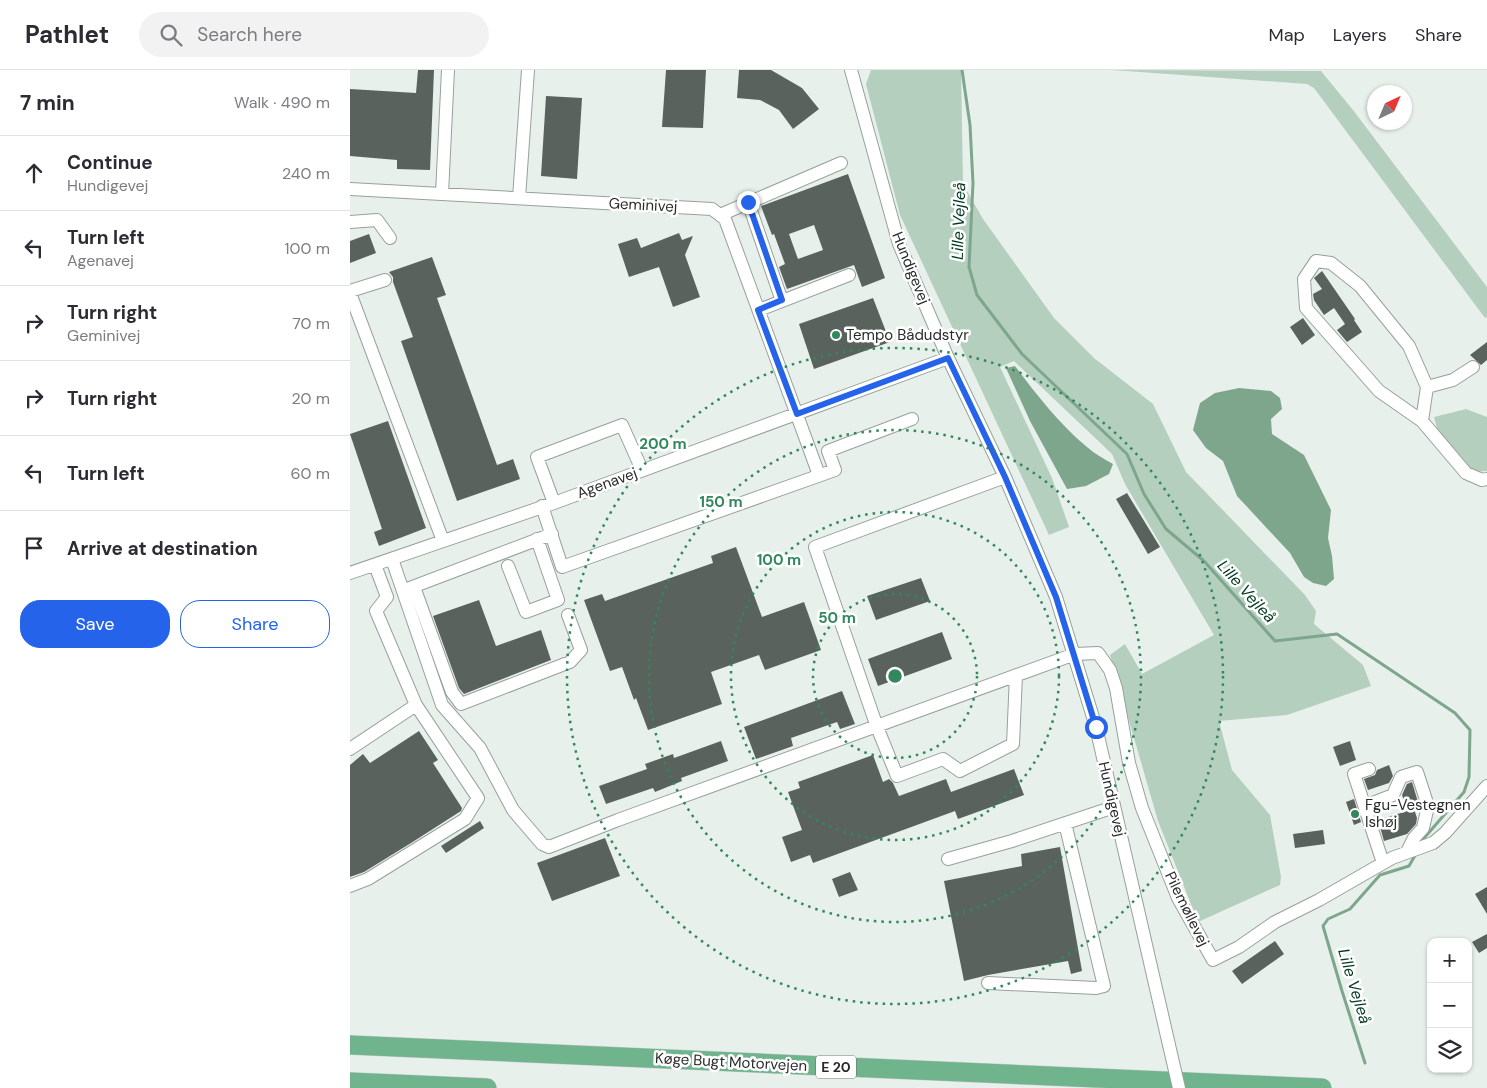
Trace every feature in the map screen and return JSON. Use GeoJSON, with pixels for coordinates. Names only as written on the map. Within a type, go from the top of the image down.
{"type":"FeatureCollection","features":[{"type":"Feature","properties":{"kind":"highway","name":"Køge Bugt Motorvejen"},"geometry":{"type":"LineString","coordinates":[[350,1045],[1322,1088]]}},
{"type":"Feature","properties":{"kind":"highway"},"geometry":{"type":"LineString","coordinates":[[350,1082],[487,1088]]}},
{"type":"Feature","properties":{"kind":"street"},"geometry":{"type":"LineString","coordinates":[[442,194],[448,70]]}},
{"type":"Feature","properties":{"kind":"street"},"geometry":{"type":"LineString","coordinates":[[519,198],[528,70]]}},
{"type":"Feature","properties":{"kind":"street","name":"Hundigevej"},"geometry":{"type":"LineString","coordinates":[[851,70],[899,244],[948,358],[1005,477],[1056,597],[1075,654],[1096,727],[1179,1088]]}},
{"type":"Feature","properties":{"kind":"street"},"geometry":{"type":"LineString","coordinates":[[819,475],[725,219],[720,215],[841,162]]}},
{"type":"Feature","properties":{"kind":"street","name":"Geminivej"},"geometry":{"type":"LineString","coordinates":[[350,189],[712,209],[720,215]]}},
{"type":"Feature","properties":{"kind":"street"},"geometry":{"type":"LineString","coordinates":[[748,202],[782,300]]}},
{"type":"Feature","properties":{"kind":"street"},"geometry":{"type":"LineString","coordinates":[[350,222],[377,220],[390,238]]}},
{"type":"Feature","properties":{"kind":"street"},"geometry":{"type":"LineString","coordinates":[[1422,421],[1427,387],[1409,346],[1360,286],[1331,263],[1316,261],[1304,279],[1306,308],[1379,391],[1422,421],[1466,473],[1482,480],[1487,479]]}},
{"type":"Feature","properties":{"kind":"street"},"geometry":{"type":"LineString","coordinates":[[758,310],[849,274]]}},
{"type":"Feature","properties":{"kind":"street"},"geometry":{"type":"LineString","coordinates":[[385,280],[350,292],[442,541]]}},
{"type":"Feature","properties":{"kind":"street","name":"Agenavej"},"geometry":{"type":"LineString","coordinates":[[350,573],[548,504],[948,358]]}},
{"type":"Feature","properties":{"kind":"street"},"geometry":{"type":"LineString","coordinates":[[1427,387],[1453,380],[1472,367]]}},
{"type":"Feature","properties":{"kind":"street"},"geometry":{"type":"LineString","coordinates":[[642,470],[622,425],[537,457],[548,504],[552,534],[562,567],[835,470],[828,451],[912,420]]}},
{"type":"Feature","properties":{"kind":"street"},"geometry":{"type":"LineString","coordinates":[[1005,477],[815,547],[877,727],[898,776],[943,760],[960,771],[1013,744],[1016,676]]}},
{"type":"Feature","properties":{"kind":"street"},"geometry":{"type":"LineString","coordinates":[[408,589],[552,534]]}},
{"type":"Feature","properties":{"kind":"street"},"geometry":{"type":"LineString","coordinates":[[508,566],[526,612],[558,600],[537,540]]}},
{"type":"Feature","properties":{"kind":"street"},"geometry":{"type":"LineString","coordinates":[[392,559],[408,589],[452,692],[460,704],[570,662],[581,650],[568,615]]}},
{"type":"Feature","properties":{"kind":"street"},"geometry":{"type":"LineString","coordinates":[[350,886],[368,879],[465,820],[478,798],[416,704],[376,611],[387,597],[375,564]]}},
{"type":"Feature","properties":{"kind":"street"},"geometry":{"type":"LineString","coordinates":[[408,589],[442,705],[480,748],[513,810],[542,844],[549,847],[618,820],[1075,654]]}},
{"type":"Feature","properties":{"kind":"street","name":"Pilemøllevej"},"geometry":{"type":"LineString","coordinates":[[1075,654],[1098,653],[1110,670],[1116,688],[1129,763],[1142,808],[1178,898],[1213,960],[1239,947],[1275,922],[1383,864],[1407,852],[1433,843],[1445,833],[1487,786]]}},
{"type":"Feature","properties":{"kind":"street"},"geometry":{"type":"LineString","coordinates":[[350,749],[416,704]]}},
{"type":"Feature","properties":{"kind":"street"},"geometry":{"type":"LineString","coordinates":[[1369,769],[1354,774],[1383,864]]}},
{"type":"Feature","properties":{"kind":"street"},"geometry":{"type":"LineString","coordinates":[[1365,806],[1393,795],[1401,777],[1417,772],[1428,806],[1423,828],[1414,838],[1407,852]]}},
{"type":"Feature","properties":{"kind":"street"},"geometry":{"type":"LineString","coordinates":[[948,859],[1012,841],[1114,807]]}},
{"type":"Feature","properties":{"kind":"street"},"geometry":{"type":"LineString","coordinates":[[988,983],[1096,988],[1104,986],[1065,824]]}},
{"type":"Feature","properties":{"kind":"shaded area"},"geometry":{"type":"Polygon","coordinates":[[[871,70],[961,70],[963,184],[983,219],[1054,318],[1094,358],[1153,404],[1186,472],[1305,595],[1316,611],[1314,624],[1363,665],[1371,686],[1287,715],[1219,721],[1232,770],[1270,815],[1281,877],[1280,885],[1198,922],[1158,821],[1110,655],[1125,644],[1142,674],[1214,635],[1125,484],[1112,454],[1014,361],[1000,367],[1052,478],[1069,527],[1049,535],[900,215],[866,84],[871,70]]]}},
{"type":"Feature","properties":{"kind":"shaded area"},"geometry":{"type":"Polygon","coordinates":[[[1112,70],[1321,71],[1353,110],[1487,287],[1487,317],[1485,318],[1314,88],[1307,84],[1112,70]]]}},
{"type":"Feature","properties":{"kind":"shaded area"},"geometry":{"type":"Polygon","coordinates":[[[1015,366],[1067,429],[1090,450],[1113,464],[1109,474],[1086,486],[1067,489],[1030,421],[1006,368],[1015,366]]]}},
{"type":"Feature","properties":{"kind":"shaded area"},"geometry":{"type":"Polygon","coordinates":[[[1239,388],[1271,391],[1280,398],[1282,409],[1271,419],[1272,434],[1304,455],[1331,510],[1328,538],[1334,579],[1326,586],[1313,583],[1304,577],[1290,553],[1237,496],[1223,461],[1206,448],[1193,430],[1200,403],[1215,393],[1239,388]]]}},
{"type":"Feature","properties":{"kind":"shaded area"},"geometry":{"type":"Polygon","coordinates":[[[1466,409],[1487,417],[1487,471],[1473,472],[1438,432],[1434,417],[1466,409]]]}},
{"type":"Feature","properties":{"kind":"building"},"geometry":{"type":"Polygon","coordinates":[[[418,70],[434,70],[430,170],[397,169],[397,160],[350,156],[350,89],[416,93],[418,70]]]}},
{"type":"Feature","properties":{"kind":"building"},"geometry":{"type":"Polygon","coordinates":[[[666,70],[706,70],[703,128],[662,127],[666,70]]]}},
{"type":"Feature","properties":{"kind":"building"},"geometry":{"type":"Polygon","coordinates":[[[739,70],[771,70],[802,88],[819,109],[793,129],[779,110],[760,100],[737,98],[739,70]]]}},
{"type":"Feature","properties":{"kind":"building"},"geometry":{"type":"Polygon","coordinates":[[[546,96],[582,98],[577,179],[541,176],[546,96]]]}},
{"type":"Feature","properties":{"kind":"building"},"geometry":{"type":"Polygon","coordinates":[[[848,174],[885,278],[862,287],[854,265],[787,289],[779,267],[785,264],[761,206],[848,174]],[[814,225],[789,234],[798,259],[823,250],[814,225]]]}},
{"type":"Feature","properties":{"kind":"building"},"geometry":{"type":"Polygon","coordinates":[[[679,233],[682,240],[693,236],[685,255],[700,297],[673,307],[659,267],[629,277],[618,244],[637,238],[641,248],[679,233]]]}},
{"type":"Feature","properties":{"kind":"building"},"geometry":{"type":"Polygon","coordinates":[[[369,234],[376,253],[350,263],[350,241],[369,234]]]}},
{"type":"Feature","properties":{"kind":"building"},"geometry":{"type":"Polygon","coordinates":[[[432,257],[446,295],[437,298],[497,465],[513,459],[520,479],[457,501],[401,341],[413,337],[393,282],[393,277],[389,272],[432,257]]]}},
{"type":"Feature","properties":{"kind":"building"},"geometry":{"type":"Polygon","coordinates":[[[1322,271],[1362,332],[1347,342],[1337,330],[1345,324],[1334,308],[1324,315],[1314,300],[1313,294],[1322,289],[1314,278],[1322,271]]]}},
{"type":"Feature","properties":{"kind":"building"},"geometry":{"type":"Polygon","coordinates":[[[873,298],[890,342],[814,369],[799,324],[873,298]]]}},
{"type":"Feature","properties":{"kind":"building"},"geometry":{"type":"Polygon","coordinates":[[[1303,318],[1315,335],[1302,345],[1290,327],[1303,318]]]}},
{"type":"Feature","properties":{"kind":"building"},"geometry":{"type":"Polygon","coordinates":[[[1487,342],[1487,360],[1481,365],[1470,355],[1487,342]]]}},
{"type":"Feature","properties":{"kind":"building"},"geometry":{"type":"Polygon","coordinates":[[[388,421],[426,528],[379,546],[374,532],[382,529],[350,434],[388,421]]]}},
{"type":"Feature","properties":{"kind":"building"},"geometry":{"type":"Polygon","coordinates":[[[1127,493],[1160,547],[1148,554],[1116,499],[1127,493]]]}},
{"type":"Feature","properties":{"kind":"building"},"geometry":{"type":"Polygon","coordinates":[[[736,547],[762,617],[804,602],[821,650],[765,670],[759,655],[711,672],[722,704],[648,730],[622,667],[610,671],[584,600],[602,594],[605,601],[713,563],[711,556],[736,547]]]}},
{"type":"Feature","properties":{"kind":"building"},"geometry":{"type":"Polygon","coordinates":[[[921,578],[930,601],[876,620],[867,596],[921,578]]]}},
{"type":"Feature","properties":{"kind":"building"},"geometry":{"type":"Polygon","coordinates":[[[479,600],[496,646],[541,630],[551,660],[464,694],[459,688],[433,616],[479,600]]]}},
{"type":"Feature","properties":{"kind":"building"},"geometry":{"type":"Polygon","coordinates":[[[942,632],[952,659],[878,686],[868,659],[942,632]]]}},
{"type":"Feature","properties":{"kind":"building"},"geometry":{"type":"Polygon","coordinates":[[[842,691],[855,724],[840,729],[837,722],[791,738],[793,746],[756,759],[744,727],[842,691]]]}},
{"type":"Feature","properties":{"kind":"building"},"geometry":{"type":"Polygon","coordinates":[[[419,731],[438,760],[433,763],[462,808],[461,811],[364,872],[350,877],[350,765],[363,754],[370,763],[419,731]]]}},
{"type":"Feature","properties":{"kind":"building"},"geometry":{"type":"Polygon","coordinates":[[[721,741],[728,761],[681,778],[682,781],[655,792],[653,788],[606,804],[599,786],[647,769],[645,764],[673,754],[674,758],[721,741]]]}},
{"type":"Feature","properties":{"kind":"building"},"geometry":{"type":"Polygon","coordinates":[[[1350,741],[1356,760],[1340,766],[1333,747],[1350,741]]]}},
{"type":"Feature","properties":{"kind":"building"},"geometry":{"type":"Polygon","coordinates":[[[873,755],[883,782],[889,779],[899,796],[946,779],[951,792],[1014,769],[1024,795],[958,819],[955,811],[813,863],[810,855],[791,862],[782,837],[802,830],[788,792],[800,788],[798,782],[873,755]]]}},
{"type":"Feature","properties":{"kind":"building"},"geometry":{"type":"Polygon","coordinates":[[[1389,765],[1393,776],[1389,783],[1368,790],[1364,779],[1375,775],[1377,770],[1389,765]]]}},
{"type":"Feature","properties":{"kind":"building"},"geometry":{"type":"Polygon","coordinates":[[[1412,782],[1418,802],[1406,806],[1402,795],[1407,784],[1412,782]]]}},
{"type":"Feature","properties":{"kind":"building"},"geometry":{"type":"Polygon","coordinates":[[[1354,799],[1361,822],[1354,825],[1346,802],[1354,799]]]}},
{"type":"Feature","properties":{"kind":"building"},"geometry":{"type":"Polygon","coordinates":[[[1414,809],[1417,818],[1416,824],[1407,834],[1384,841],[1378,820],[1414,809]]]}},
{"type":"Feature","properties":{"kind":"building"},"geometry":{"type":"Polygon","coordinates":[[[480,821],[484,828],[446,853],[441,846],[480,821]]]}},
{"type":"Feature","properties":{"kind":"building"},"geometry":{"type":"Polygon","coordinates":[[[1323,830],[1325,844],[1295,848],[1293,834],[1323,830]]]}},
{"type":"Feature","properties":{"kind":"building"},"geometry":{"type":"Polygon","coordinates":[[[605,838],[620,876],[552,901],[537,863],[605,838]]]}},
{"type":"Feature","properties":{"kind":"building"},"geometry":{"type":"Polygon","coordinates":[[[1060,847],[1082,971],[1071,974],[1068,961],[964,981],[944,881],[1022,866],[1021,854],[1060,847]]]}},
{"type":"Feature","properties":{"kind":"building"},"geometry":{"type":"Polygon","coordinates":[[[850,872],[858,890],[839,897],[832,879],[850,872]]]}},
{"type":"Feature","properties":{"kind":"building"},"geometry":{"type":"Polygon","coordinates":[[[1487,887],[1487,914],[1475,894],[1487,887]]]}},
{"type":"Feature","properties":{"kind":"building"},"geometry":{"type":"Polygon","coordinates":[[[1487,934],[1487,948],[1479,953],[1472,942],[1487,934]]]}},
{"type":"Feature","properties":{"kind":"building"},"geometry":{"type":"Polygon","coordinates":[[[1275,941],[1284,954],[1242,984],[1232,971],[1275,941]]]}},
{"type":"Feature","properties":{"kind":"waterway","name":"Lille Vejleå"},"geometry":{"type":"LineString","coordinates":[[962,70],[970,125],[973,183],[969,267],[977,295],[1022,354],[1127,454],[1144,494],[1166,529],[1204,561],[1275,641],[1337,634],[1455,713],[1470,730],[1469,777],[1464,792],[1419,844]]}},
{"type":"Feature","properties":{"kind":"waterway","name":"Lille Vejleå"},"geometry":{"type":"LineString","coordinates":[[1365,1063],[1323,926],[1328,919],[1350,909],[1380,875],[1409,866],[1417,852]]}},
{"type":"Feature","properties":{"kind":"place","name":"Tempo Bådudstyr"},"geometry":{"type":"Point","coordinates":[836,335]}},
{"type":"Feature","properties":{"kind":"place","name":"Fgu-Vestegnen Ishøj"},"geometry":{"type":"Point","coordinates":[1355,814]}},
{"type":"Feature","properties":{"kind":"route"},"geometry":{"type":"LineString","coordinates":[[748,202],[782,300],[758,310],[797,414],[948,358],[1005,477],[1056,597],[1096,727]]}}]}
